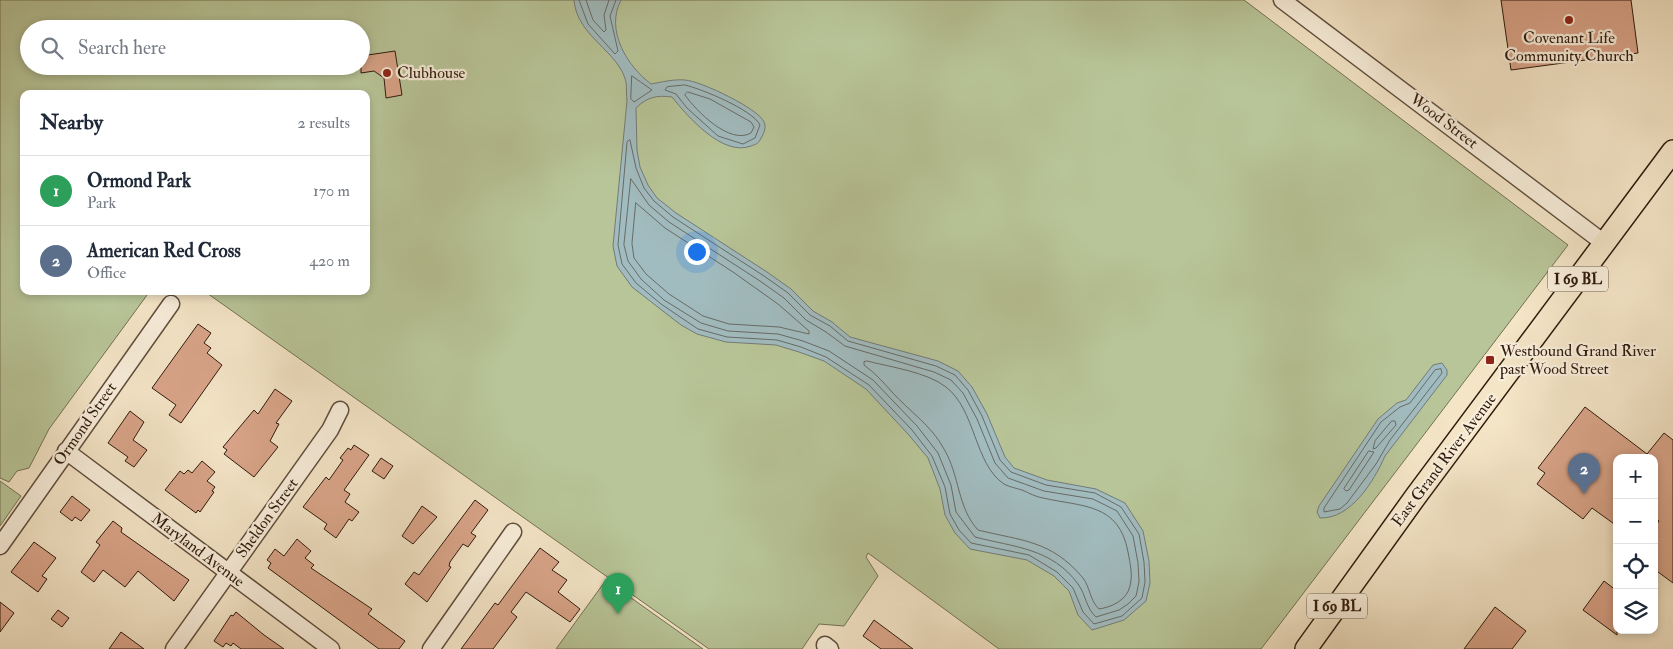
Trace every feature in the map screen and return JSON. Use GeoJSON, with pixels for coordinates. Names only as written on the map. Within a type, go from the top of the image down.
{"type":"FeatureCollection","features":[{"type":"Feature","properties":{"kind":"main road","name":"East Grand River Avenue"},"geometry":{"type":"LineString","coordinates":[[1306,649],[1416,496],[1673,151]]}},
{"type":"Feature","properties":{"kind":"street","name":"Wood Street"},"geometry":{"type":"LineString","coordinates":[[1282,0],[1604,243]]}},
{"type":"Feature","properties":{"kind":"street","name":"Ormond Street"},"geometry":{"type":"LineString","coordinates":[[0,546],[171,304]]}},
{"type":"Feature","properties":{"kind":"street","name":"Sheldon Street"},"geometry":{"type":"LineString","coordinates":[[174,649],[330,430],[340,410]]}},
{"type":"Feature","properties":{"kind":"street","name":"Maryland Avenue"},"geometry":{"type":"LineString","coordinates":[[66,451],[330,649]]}},
{"type":"Feature","properties":{"kind":"street"},"geometry":{"type":"LineString","coordinates":[[431,649],[513,532]]}},
{"type":"Feature","properties":{"kind":"green space"},"geometry":{"type":"Polygon","coordinates":[[[0,0],[1244,0],[1568,245],[1261,649],[999,649],[868,553],[866,557],[878,576],[844,626],[819,624],[802,649],[709,649],[210,295],[370,295],[370,90],[20,90],[20,295],[147,295],[49,429],[29,468],[17,471],[9,482],[0,478],[0,0]]]}},
{"type":"Feature","properties":{"kind":"green space"},"geometry":{"type":"Polygon","coordinates":[[[0,481],[21,496],[0,526],[0,481]]]}},
{"type":"Feature","properties":{"kind":"green space"},"geometry":{"type":"Polygon","coordinates":[[[606,580],[703,649],[556,649],[606,580]]]}},
{"type":"Feature","properties":{"kind":"water"},"geometry":{"type":"Polygon","coordinates":[[[574,0],[621,0],[617,11],[617,35],[634,68],[651,84],[685,80],[703,85],[741,103],[752,110],[764,122],[764,131],[757,144],[740,148],[718,141],[707,133],[687,115],[672,97],[662,96],[644,101],[636,108],[637,150],[640,167],[648,185],[657,198],[676,213],[791,289],[813,311],[832,322],[850,337],[938,361],[958,371],[972,387],[987,414],[1005,457],[1014,468],[1047,480],[1096,489],[1125,503],[1143,531],[1149,561],[1150,583],[1146,601],[1124,620],[1092,630],[1078,615],[1069,591],[1054,576],[1027,560],[970,549],[955,533],[945,515],[940,489],[928,458],[866,389],[824,361],[799,352],[776,345],[726,342],[697,334],[681,325],[632,287],[617,266],[613,246],[627,101],[626,82],[622,71],[615,61],[582,24],[574,0]]]}},
{"type":"Feature","properties":{"kind":"water"},"geometry":{"type":"Polygon","coordinates":[[[1442,363],[1447,370],[1447,375],[1385,456],[1368,487],[1360,497],[1342,512],[1331,517],[1320,518],[1317,512],[1319,506],[1378,419],[1397,403],[1406,400],[1433,365],[1442,363]]]}},
{"type":"Feature","properties":{"kind":"building","name":"Covenant Life Community Church"},"geometry":{"type":"Polygon","coordinates":[[[1501,0],[1631,0],[1638,53],[1511,70],[1501,0]]]}},
{"type":"Feature","properties":{"kind":"building","name":"Clubhouse"},"geometry":{"type":"Polygon","coordinates":[[[395,51],[402,95],[386,98],[384,78],[374,71],[370,72],[370,55],[395,51]]]}},
{"type":"Feature","properties":{"kind":"building"},"geometry":{"type":"Polygon","coordinates":[[[198,324],[211,333],[204,343],[211,348],[207,353],[222,365],[181,423],[169,415],[176,405],[152,388],[198,324]]]}},
{"type":"Feature","properties":{"kind":"building"},"geometry":{"type":"Polygon","coordinates":[[[275,389],[292,401],[276,423],[279,424],[270,441],[278,447],[254,477],[224,454],[227,450],[223,447],[254,410],[258,414],[275,389]]]}},
{"type":"Feature","properties":{"kind":"building"},"geometry":{"type":"Polygon","coordinates":[[[1585,407],[1647,454],[1613,454],[1613,523],[1592,508],[1583,519],[1537,484],[1545,473],[1538,468],[1585,407]]]}},
{"type":"Feature","properties":{"kind":"building"},"geometry":{"type":"Polygon","coordinates":[[[130,411],[144,422],[133,440],[147,450],[134,467],[125,461],[128,457],[108,443],[130,411]]]}},
{"type":"Feature","properties":{"kind":"building"},"geometry":{"type":"Polygon","coordinates":[[[1664,433],[1673,440],[1673,583],[1658,572],[1658,454],[1647,454],[1664,433]]]}},
{"type":"Feature","properties":{"kind":"building"},"geometry":{"type":"Polygon","coordinates":[[[354,445],[369,455],[344,490],[350,494],[345,502],[359,512],[352,521],[349,519],[336,538],[324,529],[327,524],[303,507],[326,477],[329,480],[343,460],[340,458],[348,448],[351,450],[354,445]]]}},
{"type":"Feature","properties":{"kind":"building"},"geometry":{"type":"Polygon","coordinates":[[[381,458],[393,466],[384,479],[372,471],[381,458]]]}},
{"type":"Feature","properties":{"kind":"building"},"geometry":{"type":"Polygon","coordinates":[[[202,461],[215,472],[207,481],[215,487],[212,491],[214,492],[200,512],[198,510],[196,513],[165,490],[180,471],[184,474],[188,470],[192,473],[202,461]]]}},
{"type":"Feature","properties":{"kind":"building"},"geometry":{"type":"Polygon","coordinates":[[[72,496],[90,510],[81,521],[75,517],[72,521],[60,512],[72,496]]]}},
{"type":"Feature","properties":{"kind":"building"},"geometry":{"type":"Polygon","coordinates":[[[475,500],[488,510],[471,533],[476,536],[468,547],[463,544],[450,562],[449,566],[451,567],[427,602],[405,584],[414,572],[419,575],[475,500]]]}},
{"type":"Feature","properties":{"kind":"building"},"geometry":{"type":"Polygon","coordinates":[[[422,506],[437,517],[413,544],[402,536],[422,506]]]}},
{"type":"Feature","properties":{"kind":"building"},"geometry":{"type":"Polygon","coordinates":[[[113,521],[122,528],[121,532],[189,580],[174,601],[138,571],[125,587],[103,570],[94,582],[81,572],[100,545],[96,542],[113,521]]]}},
{"type":"Feature","properties":{"kind":"building"},"geometry":{"type":"Polygon","coordinates":[[[297,539],[311,551],[305,558],[314,565],[311,568],[372,609],[368,614],[405,641],[399,649],[379,649],[268,568],[271,563],[267,560],[275,549],[284,556],[297,539]]]}},
{"type":"Feature","properties":{"kind":"building"},"geometry":{"type":"Polygon","coordinates":[[[34,542],[56,558],[42,576],[47,579],[38,592],[11,572],[34,542]]]}},
{"type":"Feature","properties":{"kind":"building"},"geometry":{"type":"Polygon","coordinates":[[[540,548],[559,562],[552,570],[567,580],[558,592],[580,609],[570,622],[526,592],[511,612],[517,617],[493,649],[461,649],[495,603],[498,605],[540,548]]]}},
{"type":"Feature","properties":{"kind":"building"},"geometry":{"type":"Polygon","coordinates":[[[1604,581],[1613,588],[1613,632],[1583,610],[1604,581]]]}},
{"type":"Feature","properties":{"kind":"building"},"geometry":{"type":"Polygon","coordinates":[[[0,602],[14,613],[0,632],[0,602]]]}},
{"type":"Feature","properties":{"kind":"building"},"geometry":{"type":"Polygon","coordinates":[[[1495,607],[1526,631],[1512,649],[1464,649],[1495,607]]]}},
{"type":"Feature","properties":{"kind":"building"},"geometry":{"type":"Polygon","coordinates":[[[58,610],[69,618],[62,627],[51,619],[58,610]]]}},
{"type":"Feature","properties":{"kind":"building"},"geometry":{"type":"Polygon","coordinates":[[[236,612],[284,649],[241,649],[233,643],[231,646],[226,643],[223,647],[214,641],[231,615],[233,616],[236,612]]]}},
{"type":"Feature","properties":{"kind":"building"},"geometry":{"type":"Polygon","coordinates":[[[874,620],[913,649],[881,649],[863,636],[874,620]]]}},
{"type":"Feature","properties":{"kind":"building"},"geometry":{"type":"Polygon","coordinates":[[[121,632],[144,649],[109,649],[121,632]]]}},
{"type":"Feature","properties":{"kind":"place","name":"Covenant Life Community Church"},"geometry":{"type":"Point","coordinates":[1569,20]}},
{"type":"Feature","properties":{"kind":"place","name":"Clubhouse"},"geometry":{"type":"Point","coordinates":[387,73]}},
{"type":"Feature","properties":{"kind":"place","name":"Westbound Grand River past Wood Street"},"geometry":{"type":"Point","coordinates":[1490,360]}},
{"type":"Feature","properties":{"kind":"place","name":"American Red Cross"},"geometry":{"type":"Point","coordinates":[1584,494]}},
{"type":"Feature","properties":{"kind":"place","name":"Ormond Park"},"geometry":{"type":"Point","coordinates":[618,614]}}]}
